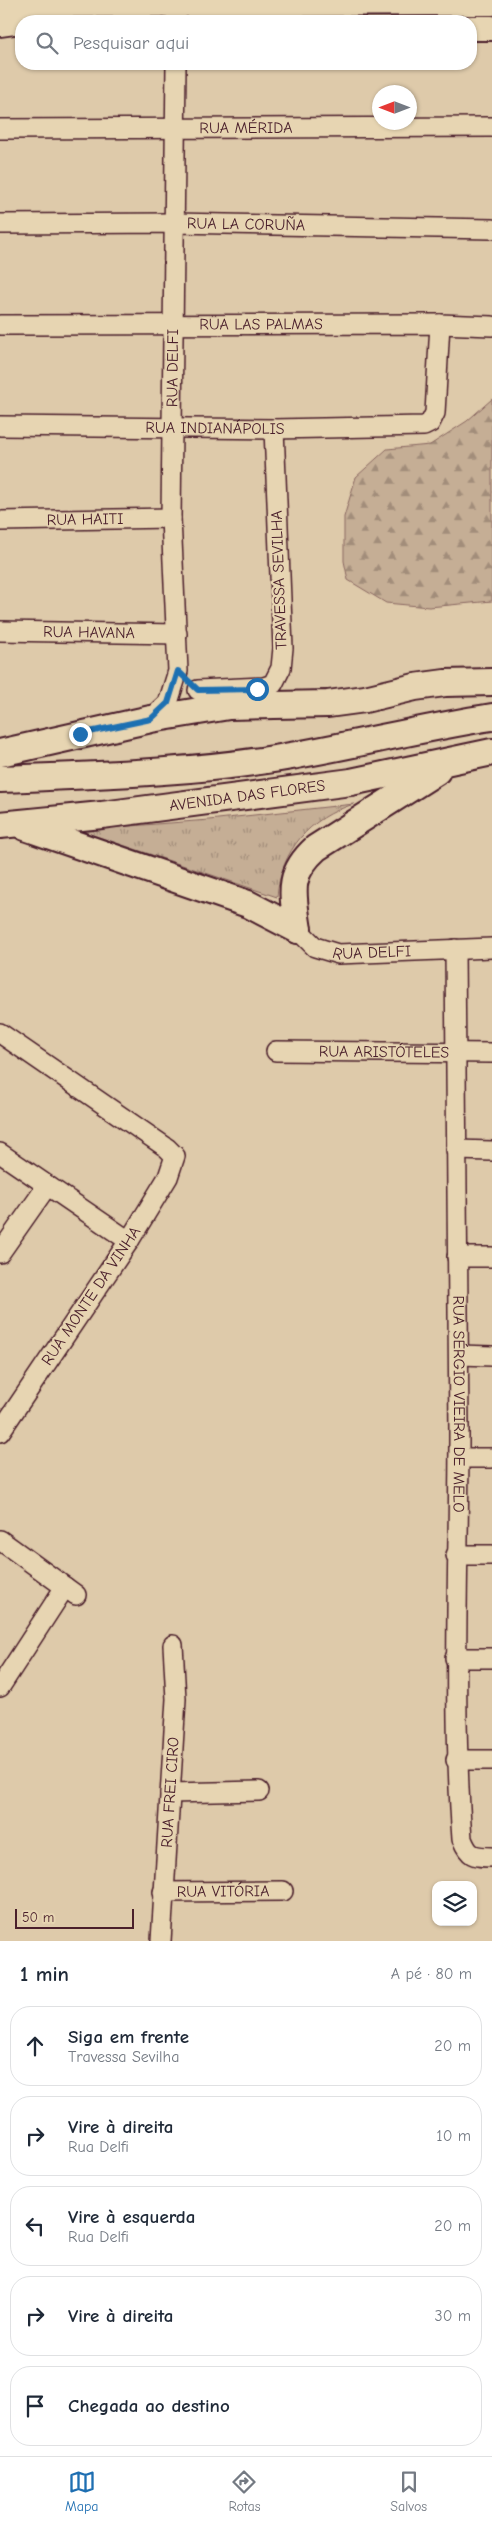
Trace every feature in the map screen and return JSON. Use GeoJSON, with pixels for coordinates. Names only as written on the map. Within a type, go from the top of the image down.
{"type":"FeatureCollection","features":[{"type":"Feature","properties":{"kind":"main road"},"geometry":{"type":"LineString","coordinates":[[0,753],[151,719],[229,706],[328,704],[365,699],[415,687],[445,683],[492,682]]}},
{"type":"Feature","properties":{"kind":"main road","name":"AVENIDA DAS FLORES"},"geometry":{"type":"LineString","coordinates":[[0,779],[166,771],[279,758],[446,724],[492,717]]}},
{"type":"Feature","properties":{"kind":"main road","name":"AVENIDA DAS FLORES"},"geometry":{"type":"LineString","coordinates":[[9,825],[102,816],[351,782],[459,757],[492,752]]}},
{"type":"Feature","properties":{"kind":"main road"},"geometry":{"type":"LineString","coordinates":[[298,930],[293,893],[296,872],[303,859],[316,848],[392,798],[459,757]]}},
{"type":"Feature","properties":{"kind":"main road"},"geometry":{"type":"LineString","coordinates":[[9,825],[248,904],[298,930]]}},
{"type":"Feature","properties":{"kind":"street"},"geometry":{"type":"LineString","coordinates":[[7,11],[74,2],[177,8],[492,3]]}},
{"type":"Feature","properties":{"kind":"street"},"geometry":{"type":"LineString","coordinates":[[477,28],[492,28]]}},
{"type":"Feature","properties":{"kind":"street","name":"RUA DELFI"},"geometry":{"type":"LineString","coordinates":[[151,719],[168,703],[178,671],[171,518],[176,70]]}},
{"type":"Feature","properties":{"kind":"street","name":"RUA MÉRIDA"},"geometry":{"type":"LineString","coordinates":[[0,129],[175,126],[492,127]]}},
{"type":"Feature","properties":{"kind":"street","name":"RUA LA CORUÑA"},"geometry":{"type":"LineString","coordinates":[[0,224],[175,223],[492,229]]}},
{"type":"Feature","properties":{"kind":"street","name":"RUA LAS PALMAS"},"geometry":{"type":"LineString","coordinates":[[0,325],[440,324],[492,326]]}},
{"type":"Feature","properties":{"kind":"street","name":"RUA INDIANÁPOLIS"},"geometry":{"type":"LineString","coordinates":[[0,426],[274,429],[418,427],[430,423],[435,413],[440,324]]}},
{"type":"Feature","properties":{"kind":"street","name":"TRAVESSA SEVILHA"},"geometry":{"type":"LineString","coordinates":[[198,690],[264,687],[273,684],[281,668],[282,648],[274,429]]}},
{"type":"Feature","properties":{"kind":"street","name":"RUA HAITI"},"geometry":{"type":"LineString","coordinates":[[0,521],[171,518]]}},
{"type":"Feature","properties":{"kind":"street","name":"RUA HAVANA"},"geometry":{"type":"LineString","coordinates":[[0,631],[177,634]]}},
{"type":"Feature","properties":{"kind":"street"},"geometry":{"type":"LineString","coordinates":[[178,671],[198,690],[229,706]]}},
{"type":"Feature","properties":{"kind":"street","name":"RUA DELFI"},"geometry":{"type":"LineString","coordinates":[[298,930],[315,947],[338,954],[492,948]]}},
{"type":"Feature","properties":{"kind":"street","name":"RUA SÉRGIO VIEIRA DE MELO"},"geometry":{"type":"LineString","coordinates":[[455,949],[459,1355],[455,1658],[456,1760],[462,1839],[467,1851],[473,1855],[492,1857]]}},
{"type":"Feature","properties":{"kind":"street","name":"RUA MONTE DA VINHA"},"geometry":{"type":"LineString","coordinates":[[0,1033],[167,1148],[175,1156],[168,1177],[129,1241],[0,1432]]}},
{"type":"Feature","properties":{"kind":"street","name":"RUA ARISTÓTELES"},"geometry":{"type":"LineString","coordinates":[[276,1051],[492,1053]]}},
{"type":"Feature","properties":{"kind":"street"},"geometry":{"type":"LineString","coordinates":[[456,1150],[492,1151]]}},
{"type":"Feature","properties":{"kind":"street"},"geometry":{"type":"LineString","coordinates":[[0,1153],[129,1241]]}},
{"type":"Feature","properties":{"kind":"street"},"geometry":{"type":"LineString","coordinates":[[0,1253],[47,1186]]}},
{"type":"Feature","properties":{"kind":"street"},"geometry":{"type":"LineString","coordinates":[[457,1257],[492,1257]]}},
{"type":"Feature","properties":{"kind":"street"},"geometry":{"type":"LineString","coordinates":[[459,1355],[492,1356]]}},
{"type":"Feature","properties":{"kind":"street"},"geometry":{"type":"LineString","coordinates":[[459,1458],[492,1458]]}},
{"type":"Feature","properties":{"kind":"street"},"geometry":{"type":"LineString","coordinates":[[0,1540],[70,1591],[0,1687]]}},
{"type":"Feature","properties":{"kind":"street"},"geometry":{"type":"LineString","coordinates":[[456,1555],[492,1555]]}},
{"type":"Feature","properties":{"kind":"street","name":"RUA FREI CIRO"},"geometry":{"type":"LineString","coordinates":[[161,1941],[176,1699],[173,1645]]}},
{"type":"Feature","properties":{"kind":"street"},"geometry":{"type":"LineString","coordinates":[[455,1658],[492,1658]]}},
{"type":"Feature","properties":{"kind":"street"},"geometry":{"type":"LineString","coordinates":[[456,1760],[492,1760]]}},
{"type":"Feature","properties":{"kind":"street"},"geometry":{"type":"LineString","coordinates":[[170,1792],[258,1792]]}},
{"type":"Feature","properties":{"kind":"street","name":"RUA VITÓRIA"},"geometry":{"type":"LineString","coordinates":[[163,1892],[283,1891]]}},
{"type":"Feature","properties":{"kind":"green space"},"geometry":{"type":"Polygon","coordinates":[[[492,399],[492,601],[429,607],[386,603],[348,580],[344,561],[344,517],[356,477],[387,449],[430,445],[467,421],[492,399]]]}},
{"type":"Feature","properties":{"kind":"green space"},"geometry":{"type":"Polygon","coordinates":[[[354,804],[324,818],[300,838],[284,865],[277,897],[78,830],[209,820],[354,804]]]}},
{"type":"Feature","properties":{"kind":"route"},"geometry":{"type":"LineString","coordinates":[[80,734],[151,719],[168,703],[178,671],[198,690],[257,689]]}}]}
